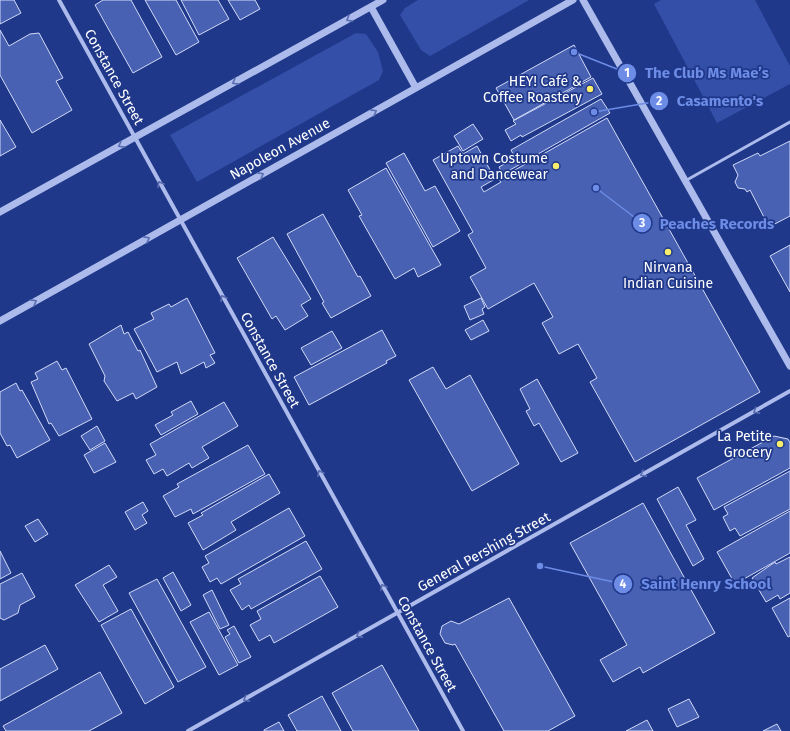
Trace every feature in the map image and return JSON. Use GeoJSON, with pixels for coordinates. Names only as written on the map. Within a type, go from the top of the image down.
{"type":"FeatureCollection","features":[{"type":"Feature","properties":{"kind":"street","name":"Constance Street"},"geometry":{"type":"LineString","coordinates":[[59,0],[463,731]]}},
{"type":"Feature","properties":{"kind":"street"},"geometry":{"type":"LineString","coordinates":[[0,212],[383,0]]}},
{"type":"Feature","properties":{"kind":"street","name":"Napoleon Avenue"},"geometry":{"type":"LineString","coordinates":[[0,321],[573,0]]}},
{"type":"Feature","properties":{"kind":"street"},"geometry":{"type":"LineString","coordinates":[[583,0],[790,366]]}},
{"type":"Feature","properties":{"kind":"street"},"geometry":{"type":"LineString","coordinates":[[371,6],[416,88]]}},
{"type":"Feature","properties":{"kind":"street","name":"General Pershing Street"},"geometry":{"type":"LineString","coordinates":[[188,731],[790,391]]}},
{"type":"Feature","properties":{"kind":"lane"},"geometry":{"type":"LineString","coordinates":[[686,181],[790,122]]}},
{"type":"Feature","properties":{"kind":"shaded area"},"geometry":{"type":"Polygon","coordinates":[[[418,0],[529,0],[430,56],[421,50],[400,15],[405,8],[418,0]]]}},
{"type":"Feature","properties":{"kind":"shaded area"},"geometry":{"type":"Polygon","coordinates":[[[661,0],[755,0],[790,66],[790,84],[717,123],[654,4],[661,0]]]}},
{"type":"Feature","properties":{"kind":"shaded area"},"geometry":{"type":"Polygon","coordinates":[[[356,33],[366,34],[378,52],[383,71],[379,80],[197,182],[170,135],[356,33]]]}},
{"type":"Feature","properties":{"kind":"building"},"geometry":{"type":"Polygon","coordinates":[[[0,0],[14,0],[21,13],[0,24],[0,0]]]}},
{"type":"Feature","properties":{"kind":"building"},"geometry":{"type":"Polygon","coordinates":[[[103,0],[131,0],[162,57],[133,73],[95,5],[103,0]]]}},
{"type":"Feature","properties":{"kind":"building"},"geometry":{"type":"Polygon","coordinates":[[[145,0],[176,0],[199,42],[176,55],[145,0]]]}},
{"type":"Feature","properties":{"kind":"building"},"geometry":{"type":"Polygon","coordinates":[[[181,0],[218,0],[229,19],[199,35],[181,0]]]}},
{"type":"Feature","properties":{"kind":"building"},"geometry":{"type":"Polygon","coordinates":[[[228,0],[255,0],[260,9],[240,20],[228,0]]]}},
{"type":"Feature","properties":{"kind":"building"},"geometry":{"type":"Polygon","coordinates":[[[0,30],[9,46],[30,34],[39,33],[63,78],[56,81],[72,110],[32,133],[0,75],[0,30]]]}},
{"type":"Feature","properties":{"kind":"building"},"geometry":{"type":"Polygon","coordinates":[[[574,45],[591,77],[514,120],[496,88],[574,45]]]}},
{"type":"Feature","properties":{"kind":"building"},"geometry":{"type":"Polygon","coordinates":[[[593,78],[602,94],[522,137],[521,135],[511,141],[505,130],[516,124],[513,121],[593,78]]]}},
{"type":"Feature","properties":{"kind":"building"},"geometry":{"type":"Polygon","coordinates":[[[601,99],[610,113],[503,174],[499,167],[515,158],[511,150],[601,99]]]}},
{"type":"Feature","properties":{"kind":"building"},"geometry":{"type":"Polygon","coordinates":[[[607,118],[760,392],[635,462],[590,382],[597,378],[578,344],[559,354],[542,323],[553,317],[534,283],[488,309],[470,277],[486,268],[468,235],[473,232],[433,160],[458,146],[463,154],[477,146],[495,179],[481,187],[484,192],[501,182],[499,179],[607,118]]]}},
{"type":"Feature","properties":{"kind":"building"},"geometry":{"type":"Polygon","coordinates":[[[0,120],[16,147],[0,156],[0,120]]]}},
{"type":"Feature","properties":{"kind":"building"},"geometry":{"type":"Polygon","coordinates":[[[473,124],[483,139],[463,151],[454,136],[473,124]]]}},
{"type":"Feature","properties":{"kind":"building"},"geometry":{"type":"Polygon","coordinates":[[[790,141],[790,216],[769,227],[750,190],[747,192],[745,189],[738,188],[735,182],[738,175],[733,165],[758,153],[760,156],[790,141]]]}},
{"type":"Feature","properties":{"kind":"building"},"geometry":{"type":"Polygon","coordinates":[[[404,153],[425,191],[435,186],[460,231],[433,247],[386,163],[404,153]]]}},
{"type":"Feature","properties":{"kind":"building"},"geometry":{"type":"Polygon","coordinates":[[[386,168],[441,265],[418,277],[414,268],[395,279],[359,216],[362,215],[348,190],[386,168]]]}},
{"type":"Feature","properties":{"kind":"building"},"geometry":{"type":"Polygon","coordinates":[[[323,214],[358,277],[360,276],[371,296],[331,318],[322,303],[324,302],[287,234],[323,214]]]}},
{"type":"Feature","properties":{"kind":"building"},"geometry":{"type":"Polygon","coordinates":[[[273,237],[311,299],[301,305],[308,316],[285,330],[276,316],[272,319],[237,258],[273,237]]]}},
{"type":"Feature","properties":{"kind":"building"},"geometry":{"type":"Polygon","coordinates":[[[790,245],[790,292],[770,256],[790,245]]]}},
{"type":"Feature","properties":{"kind":"building"},"geometry":{"type":"Polygon","coordinates":[[[187,298],[215,353],[210,355],[215,363],[206,368],[204,362],[181,374],[177,362],[157,372],[134,329],[154,319],[151,313],[169,304],[171,307],[187,298]]]}},
{"type":"Feature","properties":{"kind":"building"},"geometry":{"type":"Polygon","coordinates":[[[481,298],[485,307],[482,309],[484,314],[470,320],[464,306],[481,298]]]}},
{"type":"Feature","properties":{"kind":"building"},"geometry":{"type":"Polygon","coordinates":[[[483,320],[489,331],[471,340],[465,330],[483,320]]]}},
{"type":"Feature","properties":{"kind":"building"},"geometry":{"type":"Polygon","coordinates":[[[121,325],[124,334],[128,332],[138,351],[140,350],[157,387],[136,399],[133,393],[117,401],[104,381],[105,376],[89,344],[121,325]]]}},
{"type":"Feature","properties":{"kind":"building"},"geometry":{"type":"Polygon","coordinates":[[[382,330],[396,356],[386,361],[387,363],[309,405],[294,377],[382,330]]]}},
{"type":"Feature","properties":{"kind":"building"},"geometry":{"type":"Polygon","coordinates":[[[332,331],[342,348],[311,365],[301,348],[332,331]]]}},
{"type":"Feature","properties":{"kind":"building"},"geometry":{"type":"Polygon","coordinates":[[[57,361],[62,370],[66,368],[92,419],[59,436],[51,423],[49,424],[31,382],[38,379],[35,373],[57,361]]]}},
{"type":"Feature","properties":{"kind":"building"},"geometry":{"type":"Polygon","coordinates":[[[433,367],[446,389],[470,375],[519,464],[472,491],[409,380],[433,367]]]}},
{"type":"Feature","properties":{"kind":"building"},"geometry":{"type":"Polygon","coordinates":[[[537,379],[578,453],[561,462],[539,423],[534,426],[526,411],[530,409],[520,389],[537,379]]]}},
{"type":"Feature","properties":{"kind":"building"},"geometry":{"type":"Polygon","coordinates":[[[16,383],[20,391],[22,390],[50,440],[17,458],[10,445],[7,446],[0,433],[0,392],[16,383]]]}},
{"type":"Feature","properties":{"kind":"building"},"geometry":{"type":"Polygon","coordinates":[[[191,401],[198,414],[161,435],[155,425],[173,415],[171,412],[191,401]]]}},
{"type":"Feature","properties":{"kind":"building"},"geometry":{"type":"Polygon","coordinates":[[[224,402],[238,426],[202,447],[209,458],[192,468],[189,463],[167,476],[163,469],[154,474],[146,460],[156,455],[150,444],[224,402]]]}},
{"type":"Feature","properties":{"kind":"building"},"geometry":{"type":"Polygon","coordinates":[[[97,426],[105,441],[90,450],[81,436],[97,426]]]}},
{"type":"Feature","properties":{"kind":"building"},"geometry":{"type":"Polygon","coordinates":[[[774,436],[788,439],[790,443],[790,468],[714,510],[697,478],[774,436]]]}},
{"type":"Feature","properties":{"kind":"building"},"geometry":{"type":"Polygon","coordinates":[[[105,443],[116,462],[94,473],[84,455],[105,443]]]}},
{"type":"Feature","properties":{"kind":"building"},"geometry":{"type":"Polygon","coordinates":[[[248,445],[265,474],[193,514],[191,509],[175,517],[163,496],[179,487],[177,484],[248,445]]]}},
{"type":"Feature","properties":{"kind":"building"},"geometry":{"type":"Polygon","coordinates":[[[790,471],[790,509],[740,536],[735,528],[730,531],[723,517],[728,514],[724,507],[790,471]]]}},
{"type":"Feature","properties":{"kind":"building"},"geometry":{"type":"Polygon","coordinates":[[[269,474],[280,493],[231,522],[236,530],[203,550],[188,523],[203,515],[201,513],[269,474]]]}},
{"type":"Feature","properties":{"kind":"building"},"geometry":{"type":"Polygon","coordinates":[[[678,487],[696,520],[686,525],[704,559],[693,566],[657,499],[678,487]]]}},
{"type":"Feature","properties":{"kind":"building"},"geometry":{"type":"Polygon","coordinates":[[[143,502],[148,511],[142,515],[147,523],[135,530],[125,512],[143,502]]]}},
{"type":"Feature","properties":{"kind":"building"},"geometry":{"type":"Polygon","coordinates":[[[643,503],[715,633],[643,673],[640,667],[613,682],[600,660],[627,645],[570,543],[643,503]]]}},
{"type":"Feature","properties":{"kind":"building"},"geometry":{"type":"Polygon","coordinates":[[[289,508],[305,536],[221,584],[217,578],[210,582],[202,567],[209,563],[205,556],[289,508]]]}},
{"type":"Feature","properties":{"kind":"building"},"geometry":{"type":"Polygon","coordinates":[[[790,511],[790,553],[735,584],[717,552],[790,511]]]}},
{"type":"Feature","properties":{"kind":"building"},"geometry":{"type":"Polygon","coordinates":[[[38,519],[48,534],[35,542],[25,526],[38,519]]]}},
{"type":"Feature","properties":{"kind":"building"},"geometry":{"type":"Polygon","coordinates":[[[306,541],[322,569],[251,609],[249,605],[242,610],[230,590],[241,584],[238,579],[306,541]]]}},
{"type":"Feature","properties":{"kind":"building"},"geometry":{"type":"Polygon","coordinates":[[[0,551],[11,573],[0,579],[0,551]]]}},
{"type":"Feature","properties":{"kind":"building"},"geometry":{"type":"Polygon","coordinates":[[[790,557],[790,593],[780,599],[778,595],[766,602],[752,578],[775,562],[776,564],[790,557]]]}},
{"type":"Feature","properties":{"kind":"building"},"geometry":{"type":"Polygon","coordinates":[[[109,565],[117,577],[103,585],[118,611],[99,622],[75,585],[109,565]]]}},
{"type":"Feature","properties":{"kind":"building"},"geometry":{"type":"Polygon","coordinates":[[[173,572],[191,605],[181,611],[163,578],[173,572]]]}},
{"type":"Feature","properties":{"kind":"building"},"geometry":{"type":"Polygon","coordinates":[[[22,573],[35,597],[20,605],[18,613],[4,620],[0,618],[0,584],[22,573]]]}},
{"type":"Feature","properties":{"kind":"building"},"geometry":{"type":"Polygon","coordinates":[[[320,576],[338,607],[274,643],[270,635],[259,641],[250,625],[261,619],[257,611],[320,576]]]}},
{"type":"Feature","properties":{"kind":"building"},"geometry":{"type":"Polygon","coordinates":[[[157,579],[206,667],[178,682],[129,593],[157,579]]]}},
{"type":"Feature","properties":{"kind":"building"},"geometry":{"type":"Polygon","coordinates":[[[212,590],[229,625],[220,629],[203,595],[212,590]]]}},
{"type":"Feature","properties":{"kind":"building"},"geometry":{"type":"Polygon","coordinates":[[[509,598],[575,716],[548,731],[504,731],[455,644],[445,643],[440,634],[442,626],[451,621],[459,624],[509,598]]]}},
{"type":"Feature","properties":{"kind":"building"},"geometry":{"type":"Polygon","coordinates":[[[790,598],[790,636],[788,637],[772,608],[790,598]]]}},
{"type":"Feature","properties":{"kind":"building"},"geometry":{"type":"Polygon","coordinates":[[[131,609],[174,687],[145,704],[101,625],[131,609]]]}},
{"type":"Feature","properties":{"kind":"building"},"geometry":{"type":"Polygon","coordinates":[[[209,612],[238,665],[219,675],[190,622],[209,612]]]}},
{"type":"Feature","properties":{"kind":"building"},"geometry":{"type":"Polygon","coordinates":[[[234,626],[251,657],[239,663],[225,637],[230,634],[227,630],[234,626]]]}},
{"type":"Feature","properties":{"kind":"building"},"geometry":{"type":"Polygon","coordinates":[[[45,645],[58,669],[0,701],[0,669],[45,645]]]}},
{"type":"Feature","properties":{"kind":"building"},"geometry":{"type":"Polygon","coordinates":[[[382,665],[419,731],[353,731],[332,693],[382,665]]]}},
{"type":"Feature","properties":{"kind":"building"},"geometry":{"type":"Polygon","coordinates":[[[100,672],[122,713],[89,731],[6,731],[3,726],[100,672]]]}},
{"type":"Feature","properties":{"kind":"building"},"geometry":{"type":"Polygon","coordinates":[[[322,696],[341,731],[297,731],[288,715],[322,696]]]}},
{"type":"Feature","properties":{"kind":"building"},"geometry":{"type":"Polygon","coordinates":[[[689,699],[699,717],[677,727],[668,709],[689,699]]]}},
{"type":"Feature","properties":{"kind":"building"},"geometry":{"type":"Polygon","coordinates":[[[647,720],[653,731],[626,731],[647,720]]]}},
{"type":"Feature","properties":{"kind":"building"},"geometry":{"type":"Polygon","coordinates":[[[279,722],[284,731],[264,731],[264,730],[279,722]]]}},
{"type":"Feature","properties":{"kind":"building"},"geometry":{"type":"Polygon","coordinates":[[[777,724],[781,731],[763,731],[777,724]]]}},
{"type":"Feature","properties":{"kind":"place","name":"The Club Ms Mae’s"},"geometry":{"type":"Point","coordinates":[574,52]}},
{"type":"Feature","properties":{"kind":"place","name":"HEY! Café & Coffee Roastery"},"geometry":{"type":"Point","coordinates":[590,89]}},
{"type":"Feature","properties":{"kind":"place","name":"Casamento's"},"geometry":{"type":"Point","coordinates":[594,112]}},
{"type":"Feature","properties":{"kind":"place","name":"Uptown Costume and Dancewear"},"geometry":{"type":"Point","coordinates":[556,166]}},
{"type":"Feature","properties":{"kind":"place","name":"Peaches Records"},"geometry":{"type":"Point","coordinates":[596,188]}},
{"type":"Feature","properties":{"kind":"place","name":"Nirvana Indian Cuisine"},"geometry":{"type":"Point","coordinates":[668,252]}},
{"type":"Feature","properties":{"kind":"place","name":"La Petite Grocery"},"geometry":{"type":"Point","coordinates":[780,444]}},
{"type":"Feature","properties":{"kind":"place","name":"Saint Henry School"},"geometry":{"type":"Point","coordinates":[540,566]}}]}
